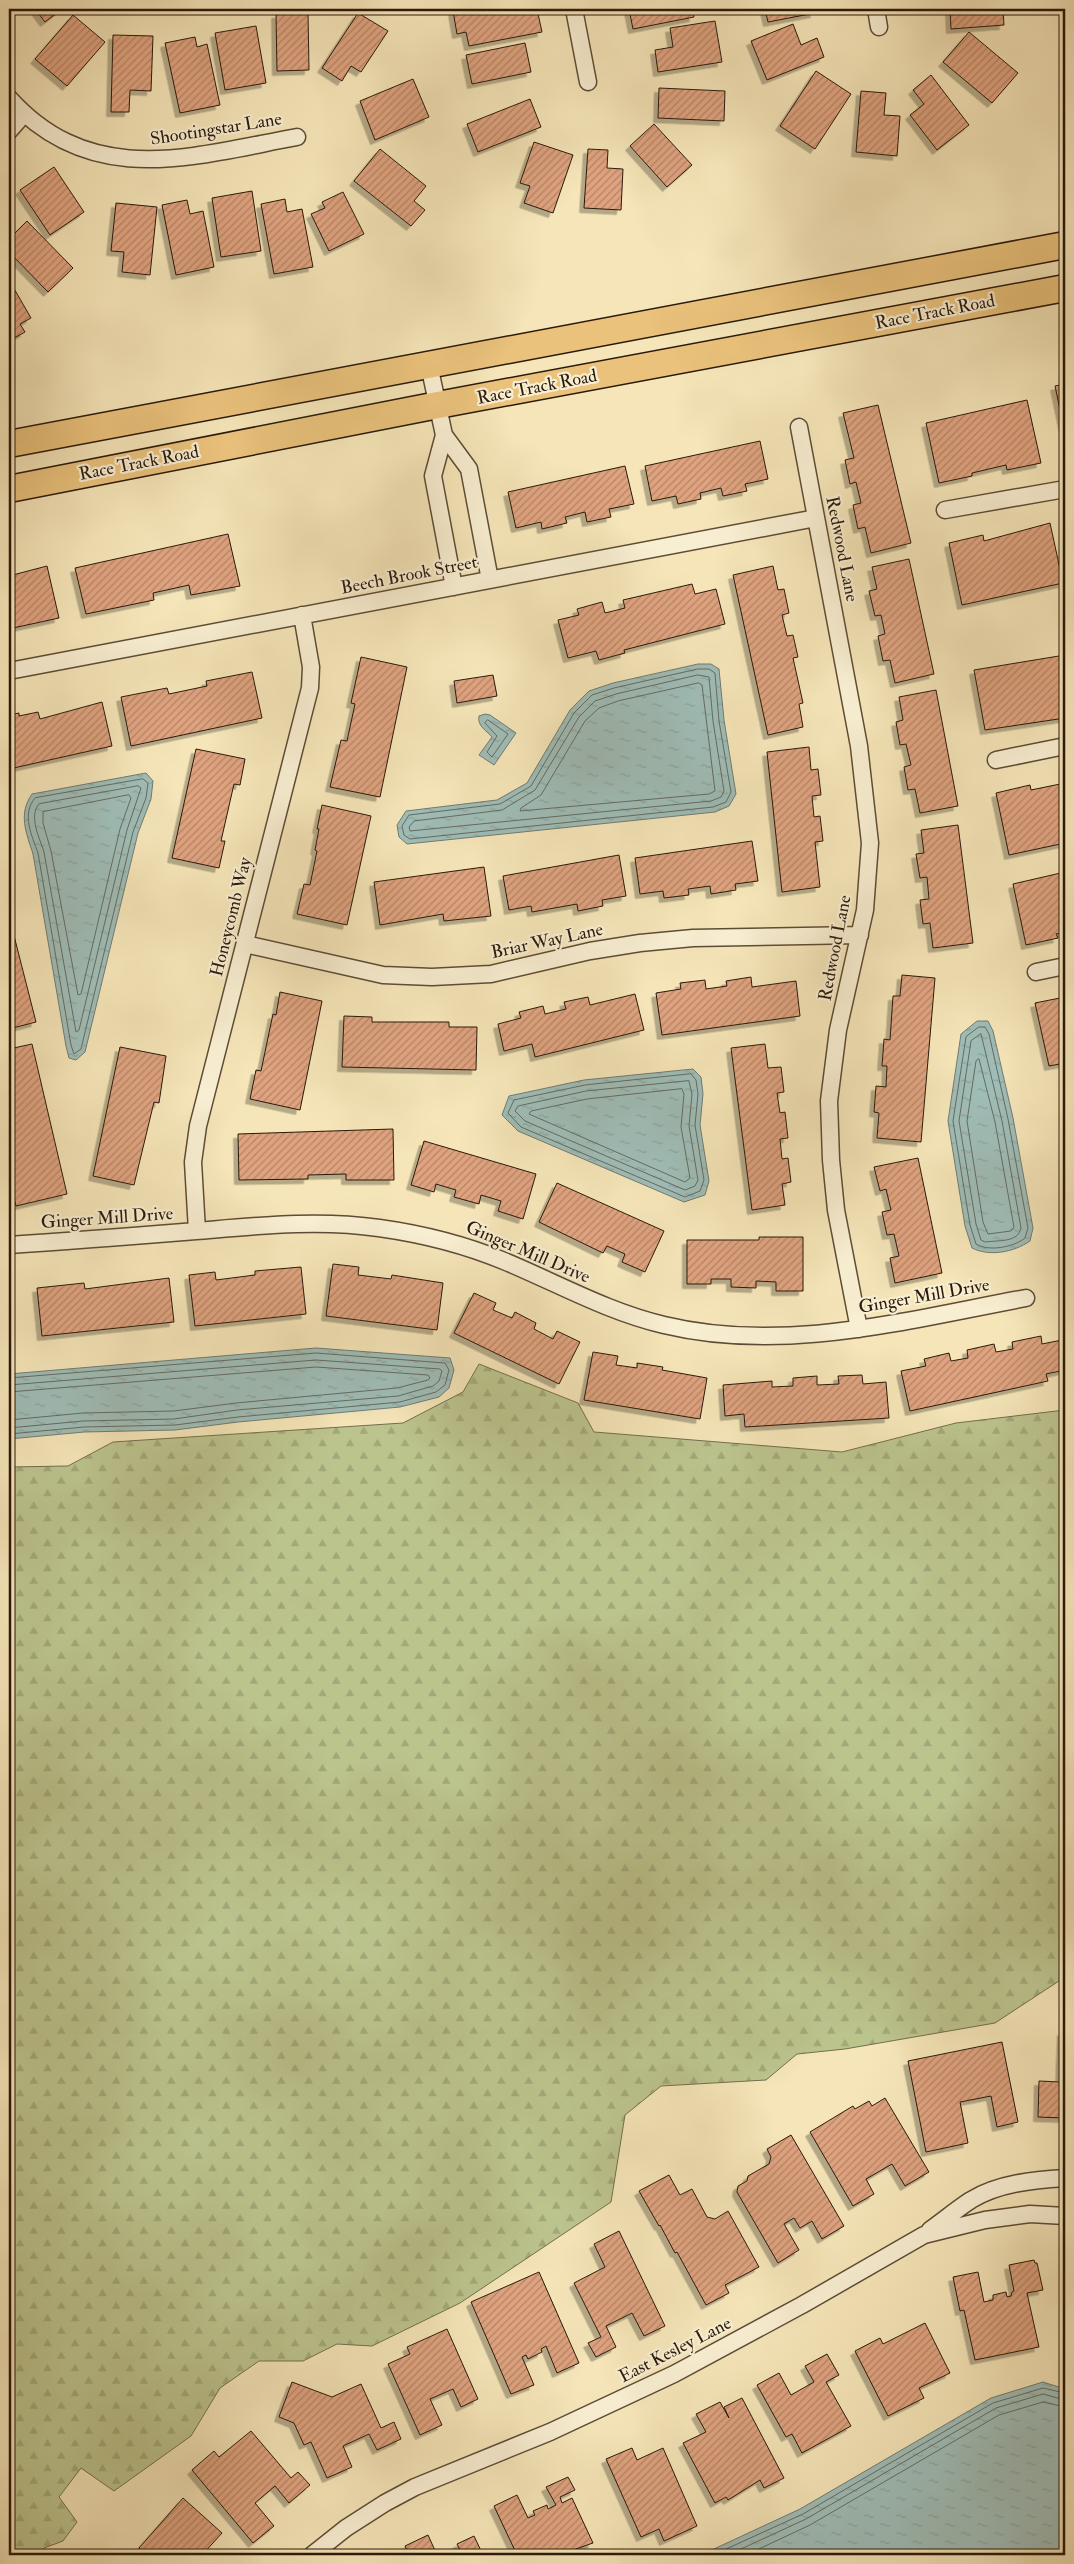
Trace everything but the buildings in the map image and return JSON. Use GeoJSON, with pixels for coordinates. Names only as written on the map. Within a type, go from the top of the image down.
{"type":"FeatureCollection","features":[{"type":"Feature","properties":{"kind":"main road"},"geometry":{"type":"LineString","coordinates":[[9,444],[1065,245]]}},
{"type":"Feature","properties":{"kind":"main road","name":"Race Track Road"},"geometry":{"type":"LineString","coordinates":[[9,489],[438,405],[1065,288]]}},
{"type":"Feature","properties":{"kind":"street"},"geometry":{"type":"LineString","coordinates":[[574,9],[588,82]]}},
{"type":"Feature","properties":{"kind":"street"},"geometry":{"type":"LineString","coordinates":[[876,9],[879,27]]}},
{"type":"Feature","properties":{"kind":"street","name":"Shootingstar Lane"},"geometry":{"type":"LineString","coordinates":[[9,98],[24,114],[50,133],[77,147],[108,157],[139,161],[171,160],[297,137]]}},
{"type":"Feature","properties":{"kind":"street"},"geometry":{"type":"LineString","coordinates":[[9,131],[24,114]]}},
{"type":"Feature","properties":{"kind":"street"},"geometry":{"type":"LineString","coordinates":[[429,365],[444,434],[469,469],[490,580]]}},
{"type":"Feature","properties":{"kind":"street","name":"Redwood Lane"},"geometry":{"type":"LineString","coordinates":[[799,428],[859,746],[869,833],[865,910],[838,1030],[829,1101],[830,1160],[836,1210],[859,1329]]}},
{"type":"Feature","properties":{"kind":"street"},"geometry":{"type":"LineString","coordinates":[[444,434],[434,476],[454,587]]}},
{"type":"Feature","properties":{"kind":"street"},"geometry":{"type":"LineString","coordinates":[[945,510],[1065,489]]}},
{"type":"Feature","properties":{"kind":"street","name":"Beech Brook Street"},"geometry":{"type":"LineString","coordinates":[[9,671],[816,518]]}},
{"type":"Feature","properties":{"kind":"street","name":"Honeycomb Way"},"geometry":{"type":"LineString","coordinates":[[198,1231],[193,1162],[198,1126],[310,688],[311,667],[302,615]]}},
{"type":"Feature","properties":{"kind":"street"},"geometry":{"type":"LineString","coordinates":[[996,760],[1065,746]]}},
{"type":"Feature","properties":{"kind":"street","name":"Briar Way Lane"},"geometry":{"type":"LineString","coordinates":[[245,944],[383,975],[432,978],[491,974],[590,951],[640,943],[703,938],[840,934],[860,936]]}},
{"type":"Feature","properties":{"kind":"street"},"geometry":{"type":"LineString","coordinates":[[1036,972],[1065,966]]}},
{"type":"Feature","properties":{"kind":"street","name":"Ginger Mill Drive"},"geometry":{"type":"LineString","coordinates":[[9,1245],[311,1223],[376,1227],[440,1238],[504,1261],[593,1302],[664,1325],[731,1336],[795,1336],[859,1329],[1026,1298]]}},
{"type":"Feature","properties":{"kind":"street"},"geometry":{"type":"LineString","coordinates":[[924,2235],[972,2199],[1001,2188],[1032,2180],[1065,2178]]}},
{"type":"Feature","properties":{"kind":"street","name":"East Kesley Lane"},"geometry":{"type":"LineString","coordinates":[[312,2555],[346,2528],[385,2503],[415,2488],[550,2432],[674,2374],[802,2306],[924,2235],[984,2220],[1030,2214],[1065,2216]]}},
{"type":"Feature","properties":{"kind":"green space"},"geometry":{"type":"Polygon","coordinates":[[[479,1364],[578,1403],[594,1432],[842,1452],[956,1423],[1065,1410],[1065,1977],[995,2023],[845,2049],[797,2054],[766,2080],[661,2086],[625,2115],[611,2202],[460,2303],[372,2346],[337,2344],[303,2361],[259,2361],[220,2388],[191,2436],[114,2491],[81,2468],[59,2497],[77,2522],[63,2541],[44,2548],[41,2555],[9,2555],[9,1467],[68,1466],[113,1442],[403,1423],[463,1392],[479,1364]]]}},
{"type":"Feature","properties":{"kind":"water"},"geometry":{"type":"Polygon","coordinates":[[[698,664],[711,664],[719,669],[724,720],[736,794],[729,806],[715,812],[407,844],[399,837],[397,825],[406,811],[497,800],[527,783],[570,710],[589,691],[613,683],[698,664]]]}},
{"type":"Feature","properties":{"kind":"water"},"geometry":{"type":"Polygon","coordinates":[[[490,715],[516,733],[494,765],[479,755],[492,737],[479,723],[479,716],[490,715]]]}},
{"type":"Feature","properties":{"kind":"water"},"geometry":{"type":"Polygon","coordinates":[[[146,773],[153,781],[151,799],[138,833],[85,1052],[76,1060],[69,1058],[66,1046],[33,854],[25,823],[25,809],[32,794],[146,773]]]}},
{"type":"Feature","properties":{"kind":"water"},"geometry":{"type":"Polygon","coordinates":[[[977,1021],[988,1021],[993,1031],[1013,1118],[1033,1228],[1030,1241],[1024,1245],[994,1253],[972,1248],[965,1226],[948,1121],[961,1034],[977,1021]]]}},
{"type":"Feature","properties":{"kind":"water"},"geometry":{"type":"Polygon","coordinates":[[[693,1069],[701,1077],[703,1094],[700,1125],[709,1181],[705,1195],[684,1202],[518,1131],[502,1115],[509,1096],[584,1080],[693,1069]]]}},
{"type":"Feature","properties":{"kind":"water"},"geometry":{"type":"Polygon","coordinates":[[[316,1348],[450,1358],[454,1370],[449,1388],[439,1397],[400,1407],[238,1422],[175,1430],[84,1432],[9,1439],[9,1374],[316,1348]]]}},
{"type":"Feature","properties":{"kind":"water"},"geometry":{"type":"Polygon","coordinates":[[[1043,2382],[1065,2389],[1065,2555],[701,2555],[800,2509],[991,2398],[1043,2382]]]}}]}
